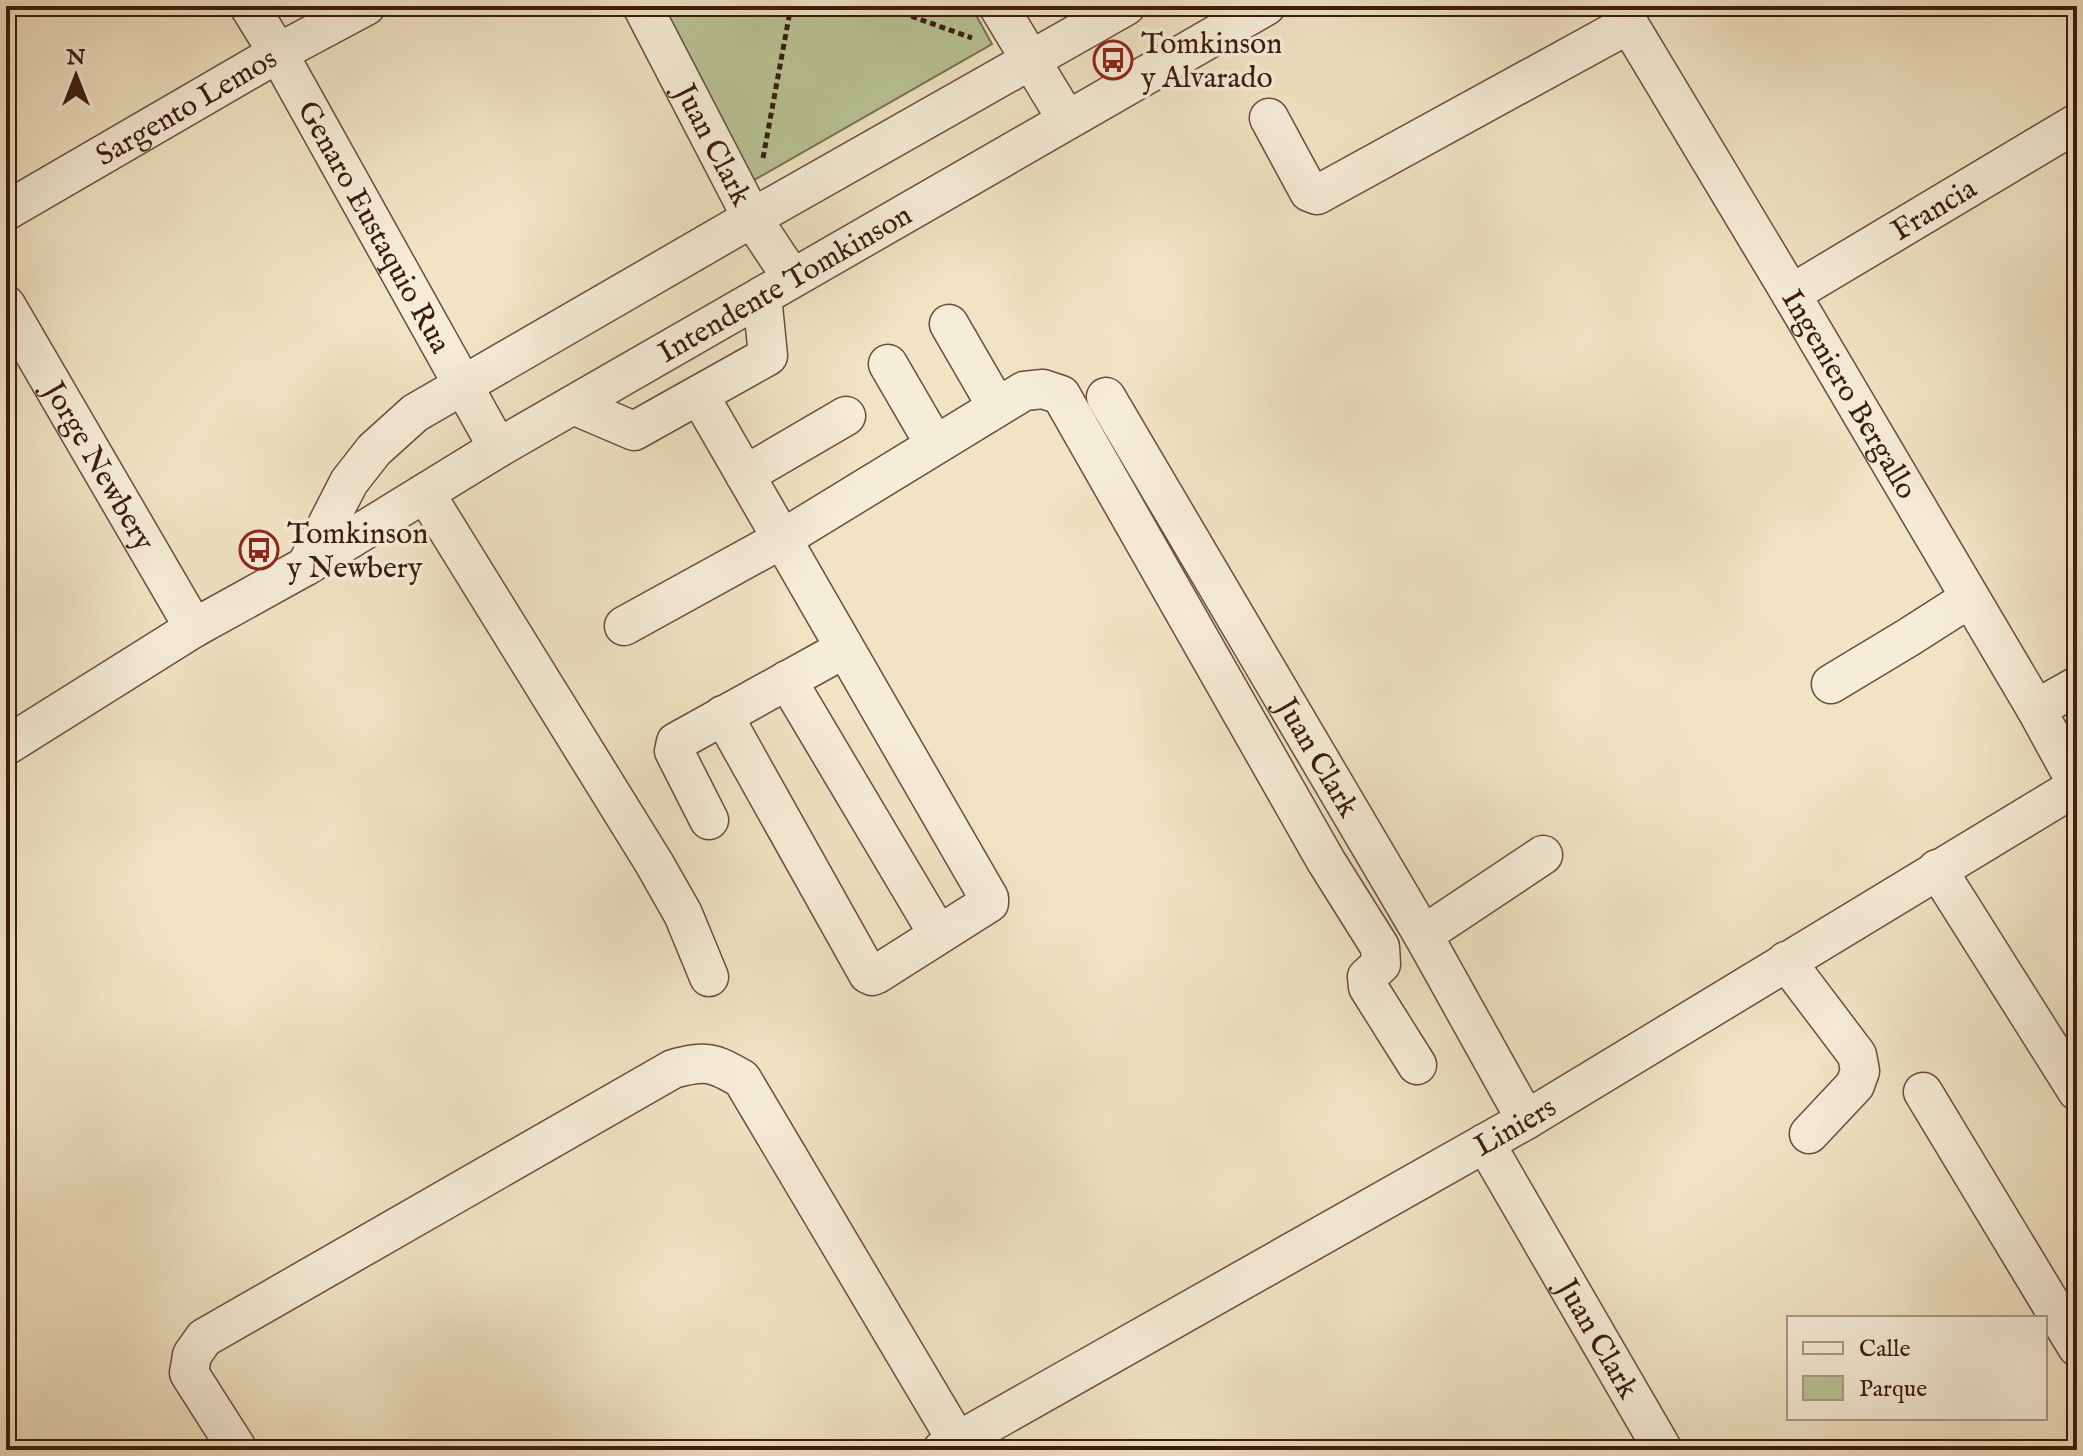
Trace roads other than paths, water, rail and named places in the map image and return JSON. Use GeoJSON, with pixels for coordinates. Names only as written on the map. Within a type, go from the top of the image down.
{"type":"FeatureCollection","features":[{"type":"Feature","properties":{"kind":"street","name":"Genaro Eustaquio Rua"},"geometry":{"type":"LineString","coordinates":[[249,6],[498,448]]}},
{"type":"Feature","properties":{"kind":"street","name":"Sargento Lemos"},"geometry":{"type":"LineString","coordinates":[[6,211],[278,53],[366,6]]}},
{"type":"Feature","properties":{"kind":"street","name":"Juan Clark"},"geometry":{"type":"LineString","coordinates":[[642,6],[752,218],[777,287]]}},
{"type":"Feature","properties":{"kind":"street"},"geometry":{"type":"LineString","coordinates":[[998,6],[1067,120]]}},
{"type":"Feature","properties":{"kind":"street"},"geometry":{"type":"LineString","coordinates":[[306,566],[349,482],[374,450],[415,413],[1126,6]]}},
{"type":"Feature","properties":{"kind":"street","name":"Intendente Tomkinson"},"geometry":{"type":"LineString","coordinates":[[6,746],[194,628],[306,566],[498,448],[1266,6]]}},
{"type":"Feature","properties":{"kind":"street"},"geometry":{"type":"LineString","coordinates":[[1269,118],[1309,192],[1317,195],[1624,15]]}},
{"type":"Feature","properties":{"kind":"street","name":"Ingeniero Bergallo"},"geometry":{"type":"LineString","coordinates":[[1624,15],[2036,709],[2077,785]]}},
{"type":"Feature","properties":{"kind":"street","name":"Francia"},"geometry":{"type":"LineString","coordinates":[[1791,294],[2077,123]]}},
{"type":"Feature","properties":{"kind":"street"},"geometry":{"type":"LineString","coordinates":[[573,405],[634,431],[768,356],[777,287]]}},
{"type":"Feature","properties":{"kind":"street","name":"Jorge Newbery"},"geometry":{"type":"LineString","coordinates":[[6,305],[194,628]]}},
{"type":"Feature","properties":{"kind":"street"},"geometry":{"type":"LineString","coordinates":[[949,324],[997,407]]}},
{"type":"Feature","properties":{"kind":"street"},"geometry":{"type":"LineString","coordinates":[[888,364],[935,445]]}},
{"type":"Feature","properties":{"kind":"street"},"geometry":{"type":"LineString","coordinates":[[624,626],[782,539],[1024,391],[1043,389],[1061,395],[1326,861],[1380,947],[1381,964],[1367,977],[1368,987],[1417,1065]]}},
{"type":"Feature","properties":{"kind":"street"},"geometry":{"type":"LineString","coordinates":[[699,395],[989,898],[989,903],[877,974],[868,974],[723,715]]}},
{"type":"Feature","properties":{"kind":"street","name":"Juan Clark"},"geometry":{"type":"LineString","coordinates":[[1106,397],[1423,935],[1526,1120]]}},
{"type":"Feature","properties":{"kind":"street"},"geometry":{"type":"LineString","coordinates":[[745,475],[846,416]]}},
{"type":"Feature","properties":{"kind":"street"},"geometry":{"type":"LineString","coordinates":[[425,493],[654,863],[683,914],[709,977]]}},
{"type":"Feature","properties":{"kind":"street"},"geometry":{"type":"LineString","coordinates":[[1831,684],[1970,598]]}},
{"type":"Feature","properties":{"kind":"street"},"geometry":{"type":"LineString","coordinates":[[709,820],[674,751],[676,742],[844,649]]}},
{"type":"Feature","properties":{"kind":"street"},"geometry":{"type":"LineString","coordinates":[[787,680],[938,934]]}},
{"type":"Feature","properties":{"kind":"street"},"geometry":{"type":"LineString","coordinates":[[2036,709],[2077,686]]}},
{"type":"Feature","properties":{"kind":"street","name":"Liniers"},"geometry":{"type":"LineString","coordinates":[[950,1445],[1526,1120],[2077,785]]}},
{"type":"Feature","properties":{"kind":"street"},"geometry":{"type":"LineString","coordinates":[[1423,935],[1543,855]]}},
{"type":"Feature","properties":{"kind":"street"},"geometry":{"type":"LineString","coordinates":[[1937,869],[2077,1091]]}},
{"type":"Feature","properties":{"kind":"street"},"geometry":{"type":"LineString","coordinates":[[1786,961],[1857,1055],[1860,1071],[1855,1085],[1809,1134]]}},
{"type":"Feature","properties":{"kind":"street"},"geometry":{"type":"LineString","coordinates":[[238,1450],[189,1373],[192,1355],[204,1338],[673,1069],[696,1063],[717,1065],[742,1079],[950,1445]]}},
{"type":"Feature","properties":{"kind":"street"},"geometry":{"type":"LineString","coordinates":[[1923,1092],[2077,1347]]}},
{"type":"Feature","properties":{"kind":"street","name":"Juan Clark"},"geometry":{"type":"LineString","coordinates":[[1485,1143],[1663,1450]]}},
{"type":"Feature","properties":{"kind":"place","name":"Tomkinson y Alvarado"},"geometry":{"type":"Point","coordinates":[1113,60]}},
{"type":"Feature","properties":{"kind":"place","name":"Tomkinson y Newbery"},"geometry":{"type":"Point","coordinates":[259,550]}}]}
